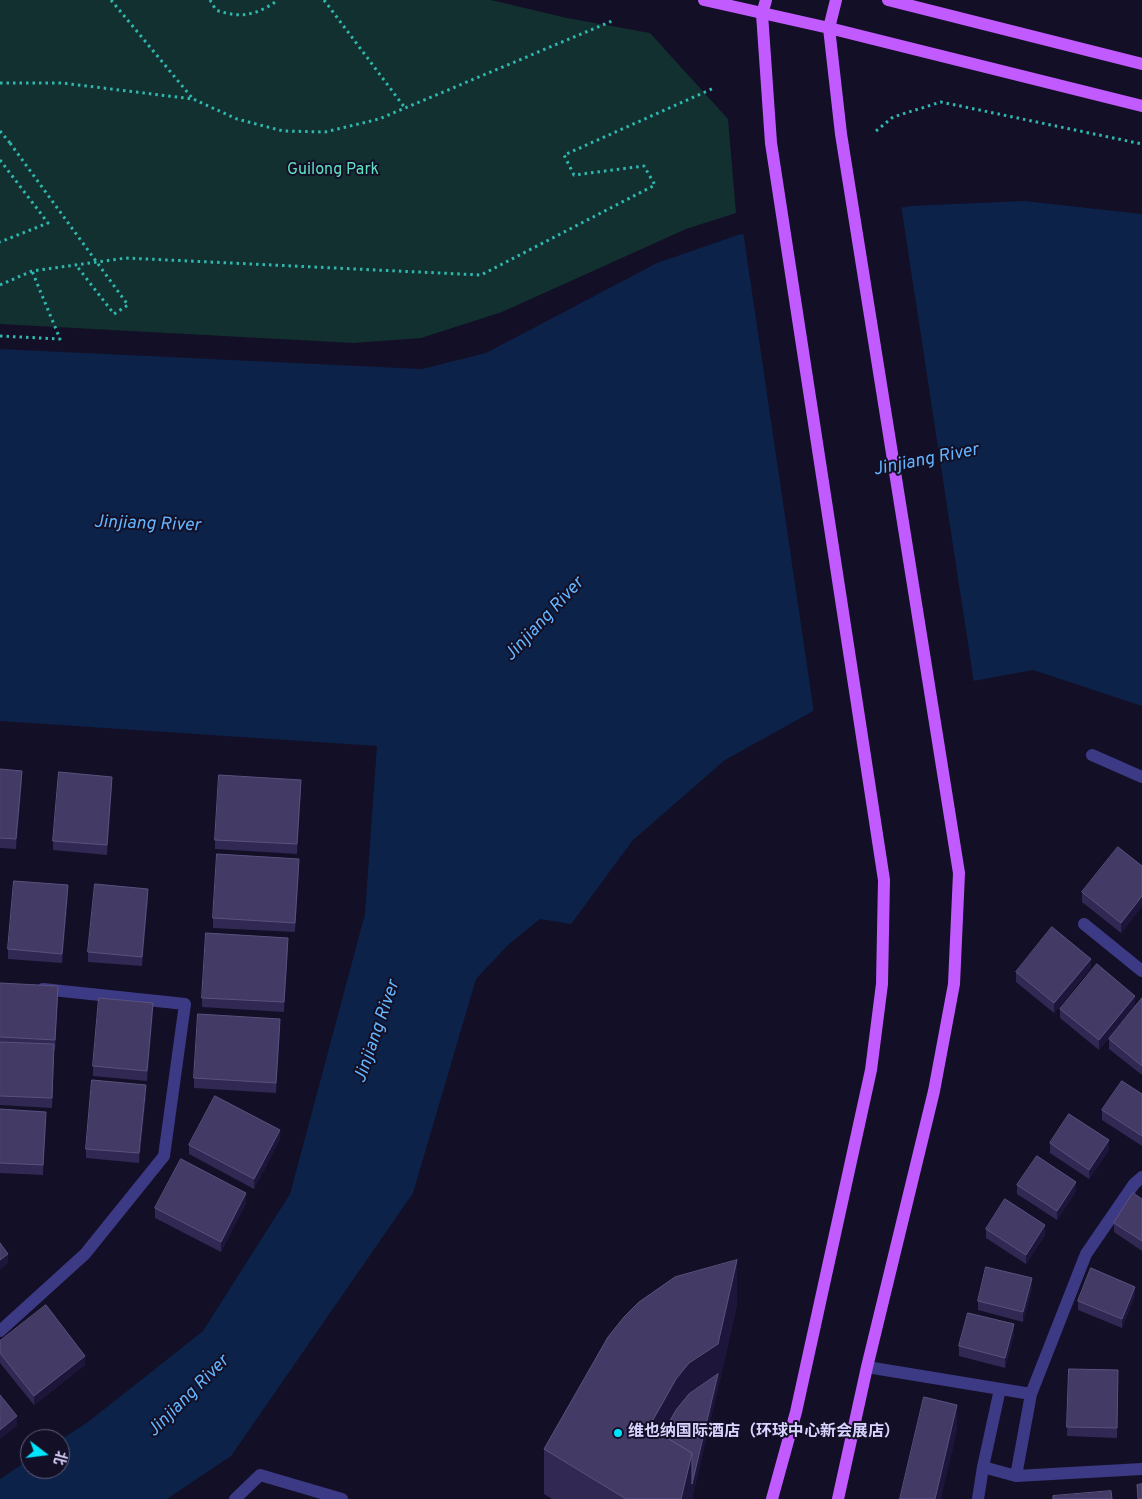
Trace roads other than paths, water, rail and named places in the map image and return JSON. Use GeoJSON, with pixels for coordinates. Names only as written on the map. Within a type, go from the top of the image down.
{"type":"FeatureCollection","features":[{"type":"Feature","properties":{"kind":"main road"},"geometry":{"type":"LineString","coordinates":[[704,0],[829,28],[1142,106]]}},
{"type":"Feature","properties":{"kind":"main road"},"geometry":{"type":"LineString","coordinates":[[766,0],[762,14],[771,143],[884,880],[882,984],[872,1070],[814,1335],[796,1412],[772,1499]]}},
{"type":"Feature","properties":{"kind":"main road"},"geometry":{"type":"LineString","coordinates":[[836,0],[829,28],[840,134],[959,873],[954,984],[951,1004],[934,1091],[867,1367],[838,1499]]}},
{"type":"Feature","properties":{"kind":"main road"},"geometry":{"type":"LineString","coordinates":[[888,0],[1142,64]]}},
{"type":"Feature","properties":{"kind":"street"},"geometry":{"type":"LineString","coordinates":[[1092,755],[1142,777]]}},
{"type":"Feature","properties":{"kind":"street"},"geometry":{"type":"LineString","coordinates":[[1084,924],[1142,971]]}},
{"type":"Feature","properties":{"kind":"street"},"geometry":{"type":"LineString","coordinates":[[0,1330],[85,1254],[164,1156],[185,1004],[29,988]]}},
{"type":"Feature","properties":{"kind":"street"},"geometry":{"type":"LineString","coordinates":[[1016,1476],[1031,1394],[1086,1254],[1134,1184],[1142,1177]]}},
{"type":"Feature","properties":{"kind":"street"},"geometry":{"type":"LineString","coordinates":[[867,1367],[1031,1394]]}},
{"type":"Feature","properties":{"kind":"street"},"geometry":{"type":"LineString","coordinates":[[978,1499],[1000,1389]]}},
{"type":"Feature","properties":{"kind":"street"},"geometry":{"type":"LineString","coordinates":[[983,1467],[1016,1476],[1142,1469]]}},
{"type":"Feature","properties":{"kind":"street"},"geometry":{"type":"LineString","coordinates":[[235,1499],[260,1475],[342,1499]]}},
{"type":"Feature","properties":{"kind":"water","name":"Jinjiang River"},"geometry":{"type":"Polygon","coordinates":[[[1024,201],[1142,214],[1142,706],[1033,670],[815,710],[725,760],[633,840],[571,924],[540,919],[509,944],[476,979],[413,1193],[231,1456],[167,1499],[0,1499],[0,1479],[20,1466],[20,1479],[70,1479],[70,1434],[88,1422],[203,1331],[290,1194],[365,914],[377,746],[0,721],[0,349],[422,369],[486,353],[657,263],[738,235],[911,206],[1024,201]]]}},
{"type":"Feature","properties":{"kind":"place","name":"维也纳国际酒店（环球中心新会展店）"},"geometry":{"type":"Point","coordinates":[618,1433]}},
{"type":"Feature","properties":{"kind":"park label","name":"Guilong Park"},"geometry":{"type":"Point","coordinates":[333,171]}}]}
